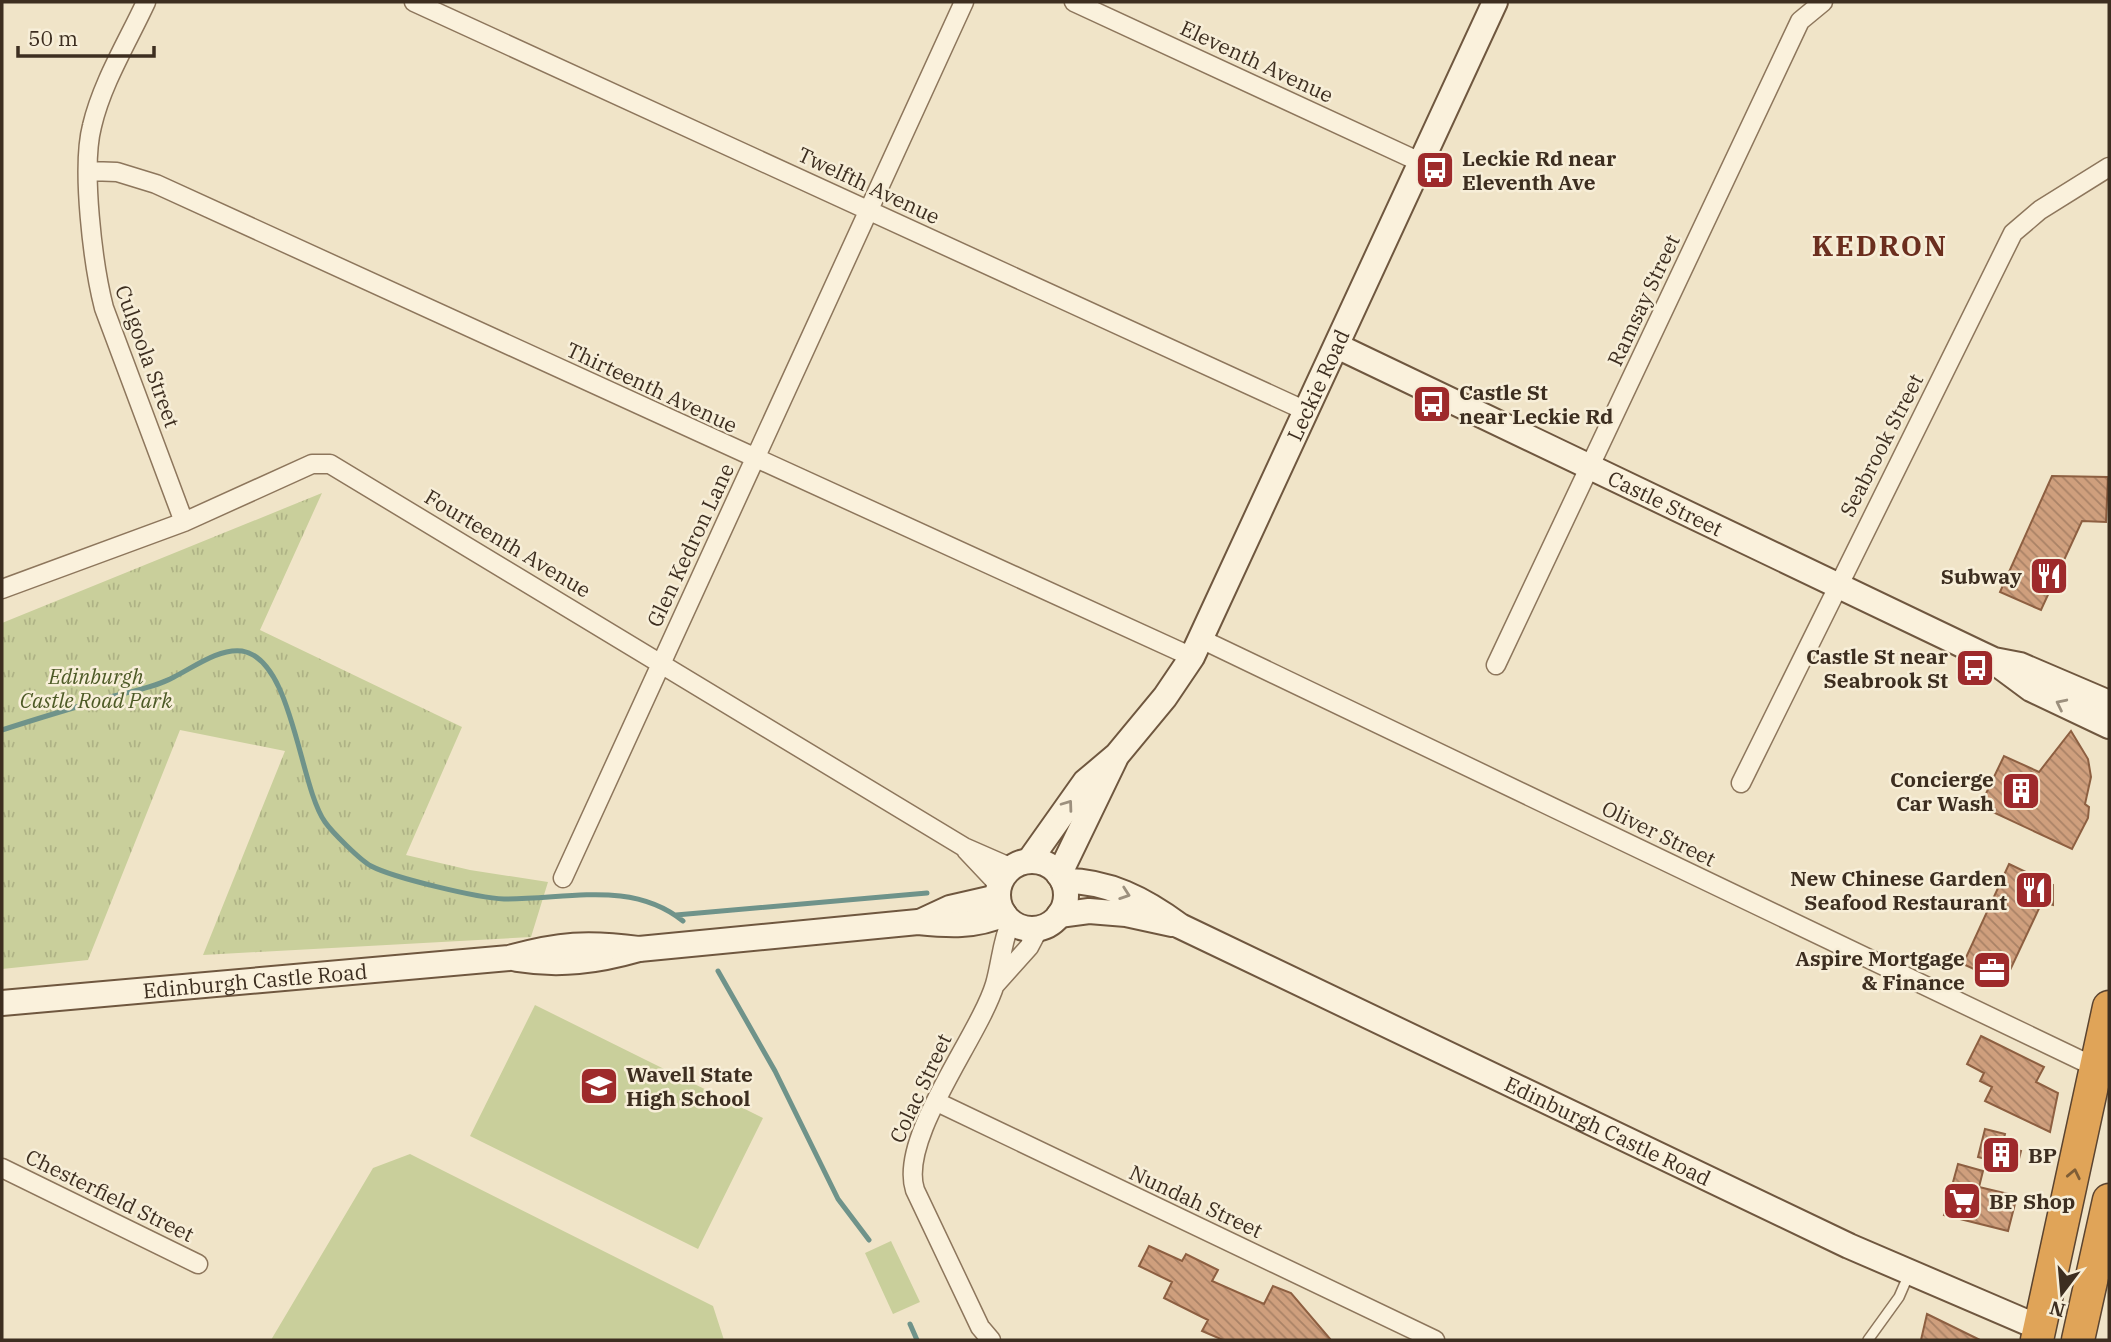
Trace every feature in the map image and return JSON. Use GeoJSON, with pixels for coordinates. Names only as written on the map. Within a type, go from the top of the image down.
{"type":"FeatureCollection","features":[{"type":"Feature","properties":{"kind":"highway"},"geometry":{"type":"LineString","coordinates":[[2038,1334],[2109,1007]]}},
{"type":"Feature","properties":{"kind":"highway"},"geometry":{"type":"LineString","coordinates":[[2078,1340],[2109,1200]]}},
{"type":"Feature","properties":{"kind":"street","name":"Culgoola Street"},"geometry":{"type":"LineString","coordinates":[[146,2],[96,112],[91,129],[89,171],[96,276],[104,308],[184,522]]}},
{"type":"Feature","properties":{"kind":"street","name":"Twelfth Avenue"},"geometry":{"type":"LineString","coordinates":[[414,2],[1306,411]]}},
{"type":"Feature","properties":{"kind":"street","name":"Glen Kedron Lane"},"geometry":{"type":"LineString","coordinates":[[564,877],[964,2]]}},
{"type":"Feature","properties":{"kind":"street","name":"Eleventh Avenue"},"geometry":{"type":"LineString","coordinates":[[1074,2],[1420,162]]}},
{"type":"Feature","properties":{"kind":"street","name":"Leckie Road"},"geometry":{"type":"LineString","coordinates":[[1009,891],[1085,782],[1117,755],[1165,697],[1197,648],[1494,2]]}},
{"type":"Feature","properties":{"kind":"street","name":"Ramsay Street"},"geometry":{"type":"LineString","coordinates":[[1496,665],[1800,20],[1823,2]]}},
{"type":"Feature","properties":{"kind":"street","name":"Seabrook Street"},"geometry":{"type":"LineString","coordinates":[[1741,783],[2013,233],[2040,210],[2109,167]]}},
{"type":"Feature","properties":{"kind":"street","name":"Thirteenth Avenue"},"geometry":{"type":"LineString","coordinates":[[89,171],[117,172],[156,184],[754,459],[1197,648]]}},
{"type":"Feature","properties":{"kind":"street","name":"Castle Street"},"geometry":{"type":"LineString","coordinates":[[1337,346],[1994,660],[2023,684],[2109,726]]}},
{"type":"Feature","properties":{"kind":"street","name":"Fourteenth Avenue"},"geometry":{"type":"LineString","coordinates":[[2,589],[184,522],[312,464],[331,464],[964,847],[1009,891]]}},
{"type":"Feature","properties":{"kind":"street","name":"Oliver Street"},"geometry":{"type":"LineString","coordinates":[[1197,648],[2097,1068]]}},
{"type":"Feature","properties":{"kind":"street","name":"Castle Street"},"geometry":{"type":"LineString","coordinates":[[1994,660],[2020,665],[2109,703]]}},
{"type":"Feature","properties":{"kind":"street","name":"Leckie Road"},"geometry":{"type":"LineString","coordinates":[[1061,878],[1117,755]]}},
{"type":"Feature","properties":{"kind":"street"},"geometry":{"type":"LineString","coordinates":[[1040,862],[1061,878],[1066,898],[1049,921],[1019,926],[1009,891],[1040,862]]}},
{"type":"Feature","properties":{"kind":"street","name":"Edinburgh Castle Road"},"geometry":{"type":"LineString","coordinates":[[1061,878],[1087,881],[1149,902],[1180,926],[2038,1334]]}},
{"type":"Feature","properties":{"kind":"street","name":"Edinburgh Castle Road"},"geometry":{"type":"LineString","coordinates":[[2,1003],[509,958],[549,964],[597,961],[639,949],[918,922],[956,925],[987,922],[1009,891]]}},
{"type":"Feature","properties":{"kind":"street","name":"Colac Street"},"geometry":{"type":"LineString","coordinates":[[995,985],[1009,891]]}},
{"type":"Feature","properties":{"kind":"street","name":"Edinburgh Castle Road"},"geometry":{"type":"LineString","coordinates":[[1049,921],[1089,911],[1126,914],[1180,926]]}},
{"type":"Feature","properties":{"kind":"street","name":"Colac Street"},"geometry":{"type":"LineString","coordinates":[[984,1336],[915,1190],[911,1173],[913,1157],[995,985],[1049,921]]}},
{"type":"Feature","properties":{"kind":"street","name":"Nundah Street"},"geometry":{"type":"LineString","coordinates":[[937,1102],[1435,1340]]}},
{"type":"Feature","properties":{"kind":"street","name":"Chesterfield Street"},"geometry":{"type":"LineString","coordinates":[[2,1168],[198,1264]]}},
{"type":"Feature","properties":{"kind":"lane"},"geometry":{"type":"LineString","coordinates":[[1868,1340],[1899,1297],[1910,1272]]}},
{"type":"Feature","properties":{"kind":"green space","name":"Edinburgh Castle Road Park"},"geometry":{"type":"Polygon","coordinates":[[[322,493],[260,630],[462,727],[406,855],[470,870],[548,882],[531,937],[203,955],[285,751],[180,730],[88,960],[2,969],[2,623],[322,493]]]}},
{"type":"Feature","properties":{"kind":"green space"},"geometry":{"type":"Polygon","coordinates":[[[535,1005],[763,1118],[698,1249],[470,1136],[535,1005]]]}},
{"type":"Feature","properties":{"kind":"green space"},"geometry":{"type":"Polygon","coordinates":[[[410,1154],[713,1306],[724,1340],[271,1340],[373,1168],[410,1154]]]}},
{"type":"Feature","properties":{"kind":"green space"},"geometry":{"type":"Polygon","coordinates":[[[891,1241],[920,1302],[893,1314],[865,1253],[891,1241]]]}},
{"type":"Feature","properties":{"kind":"building"},"geometry":{"type":"Polygon","coordinates":[[[2052,476],[2108,477],[2106,522],[2082,521],[2041,610],[2000,592],[2052,476]]]}},
{"type":"Feature","properties":{"kind":"building","name":"Concierge Car Wash"},"geometry":{"type":"Polygon","coordinates":[[[2071,731],[2088,759],[2091,777],[2085,804],[2089,807],[2088,818],[2072,849],[1980,806],[2004,756],[2039,772],[2071,731]]]}},
{"type":"Feature","properties":{"kind":"building"},"geometry":{"type":"Polygon","coordinates":[[[2009,864],[2053,885],[2053,905],[2042,902],[2004,983],[1963,964],[2009,864]]]}},
{"type":"Feature","properties":{"kind":"building"},"geometry":{"type":"Polygon","coordinates":[[[1981,1036],[2044,1067],[2036,1082],[2058,1093],[2050,1132],[1985,1101],[1992,1087],[1980,1081],[1984,1073],[1967,1064],[1981,1036]]]}},
{"type":"Feature","properties":{"kind":"building","name":"BP"},"geometry":{"type":"Polygon","coordinates":[[[1985,1129],[2005,1134],[2002,1146],[2021,1151],[2017,1167],[1978,1157],[1985,1129]]]}},
{"type":"Feature","properties":{"kind":"building"},"geometry":{"type":"Polygon","coordinates":[[[1958,1164],[1983,1171],[1979,1187],[2017,1196],[2008,1231],[1944,1215],[1958,1164]]]}},
{"type":"Feature","properties":{"kind":"building"},"geometry":{"type":"Polygon","coordinates":[[[1149,1246],[1182,1261],[1186,1254],[1218,1270],[1212,1281],[1264,1304],[1273,1286],[1291,1293],[1331,1340],[1223,1340],[1202,1331],[1208,1320],[1164,1298],[1172,1282],[1139,1266],[1149,1246]]]}},
{"type":"Feature","properties":{"kind":"building"},"geometry":{"type":"Polygon","coordinates":[[[1927,1314],[1980,1340],[1921,1340],[1927,1314]]]}},
{"type":"Feature","properties":{"kind":"waterway"},"geometry":{"type":"LineString","coordinates":[[2,730],[152,686],[216,655],[242,651],[259,659],[273,676],[284,699],[308,781],[325,822],[346,846],[371,866],[416,881],[492,898],[620,896],[663,908],[683,921]]}},
{"type":"Feature","properties":{"kind":"waterway"},"geometry":{"type":"LineString","coordinates":[[676,915],[927,893]]}},
{"type":"Feature","properties":{"kind":"waterway"},"geometry":{"type":"LineString","coordinates":[[718,971],[775,1071],[838,1199],[869,1240]]}},
{"type":"Feature","properties":{"kind":"waterway"},"geometry":{"type":"LineString","coordinates":[[910,1324],[917,1340]]}},
{"type":"Feature","properties":{"kind":"place","name":"Leckie Rd near Eleventh Ave"},"geometry":{"type":"Point","coordinates":[1435,170]}},
{"type":"Feature","properties":{"kind":"place","name":"Castle St near Leckie Rd"},"geometry":{"type":"Point","coordinates":[1432,404]}},
{"type":"Feature","properties":{"kind":"place","name":"Subway"},"geometry":{"type":"Point","coordinates":[2049,576]}},
{"type":"Feature","properties":{"kind":"place","name":"Castle St near Seabrook St"},"geometry":{"type":"Point","coordinates":[1975,668]}},
{"type":"Feature","properties":{"kind":"place","name":"Concierge Car Wash"},"geometry":{"type":"Point","coordinates":[2021,791]}},
{"type":"Feature","properties":{"kind":"place","name":"New Chinese Garden Seafood Restaurant"},"geometry":{"type":"Point","coordinates":[2034,890]}},
{"type":"Feature","properties":{"kind":"place","name":"Aspire Mortgage & Finance"},"geometry":{"type":"Point","coordinates":[1992,970]}},
{"type":"Feature","properties":{"kind":"place","name":"Wavell State High School"},"geometry":{"type":"Point","coordinates":[599,1086]}},
{"type":"Feature","properties":{"kind":"place","name":"BP"},"geometry":{"type":"Point","coordinates":[2001,1155]}},
{"type":"Feature","properties":{"kind":"place","name":"BP Shop"},"geometry":{"type":"Point","coordinates":[1962,1201]}},
{"type":"Feature","properties":{"kind":"district","name":"KEDRON"},"geometry":{"type":"Point","coordinates":[1880,245]}}]}
